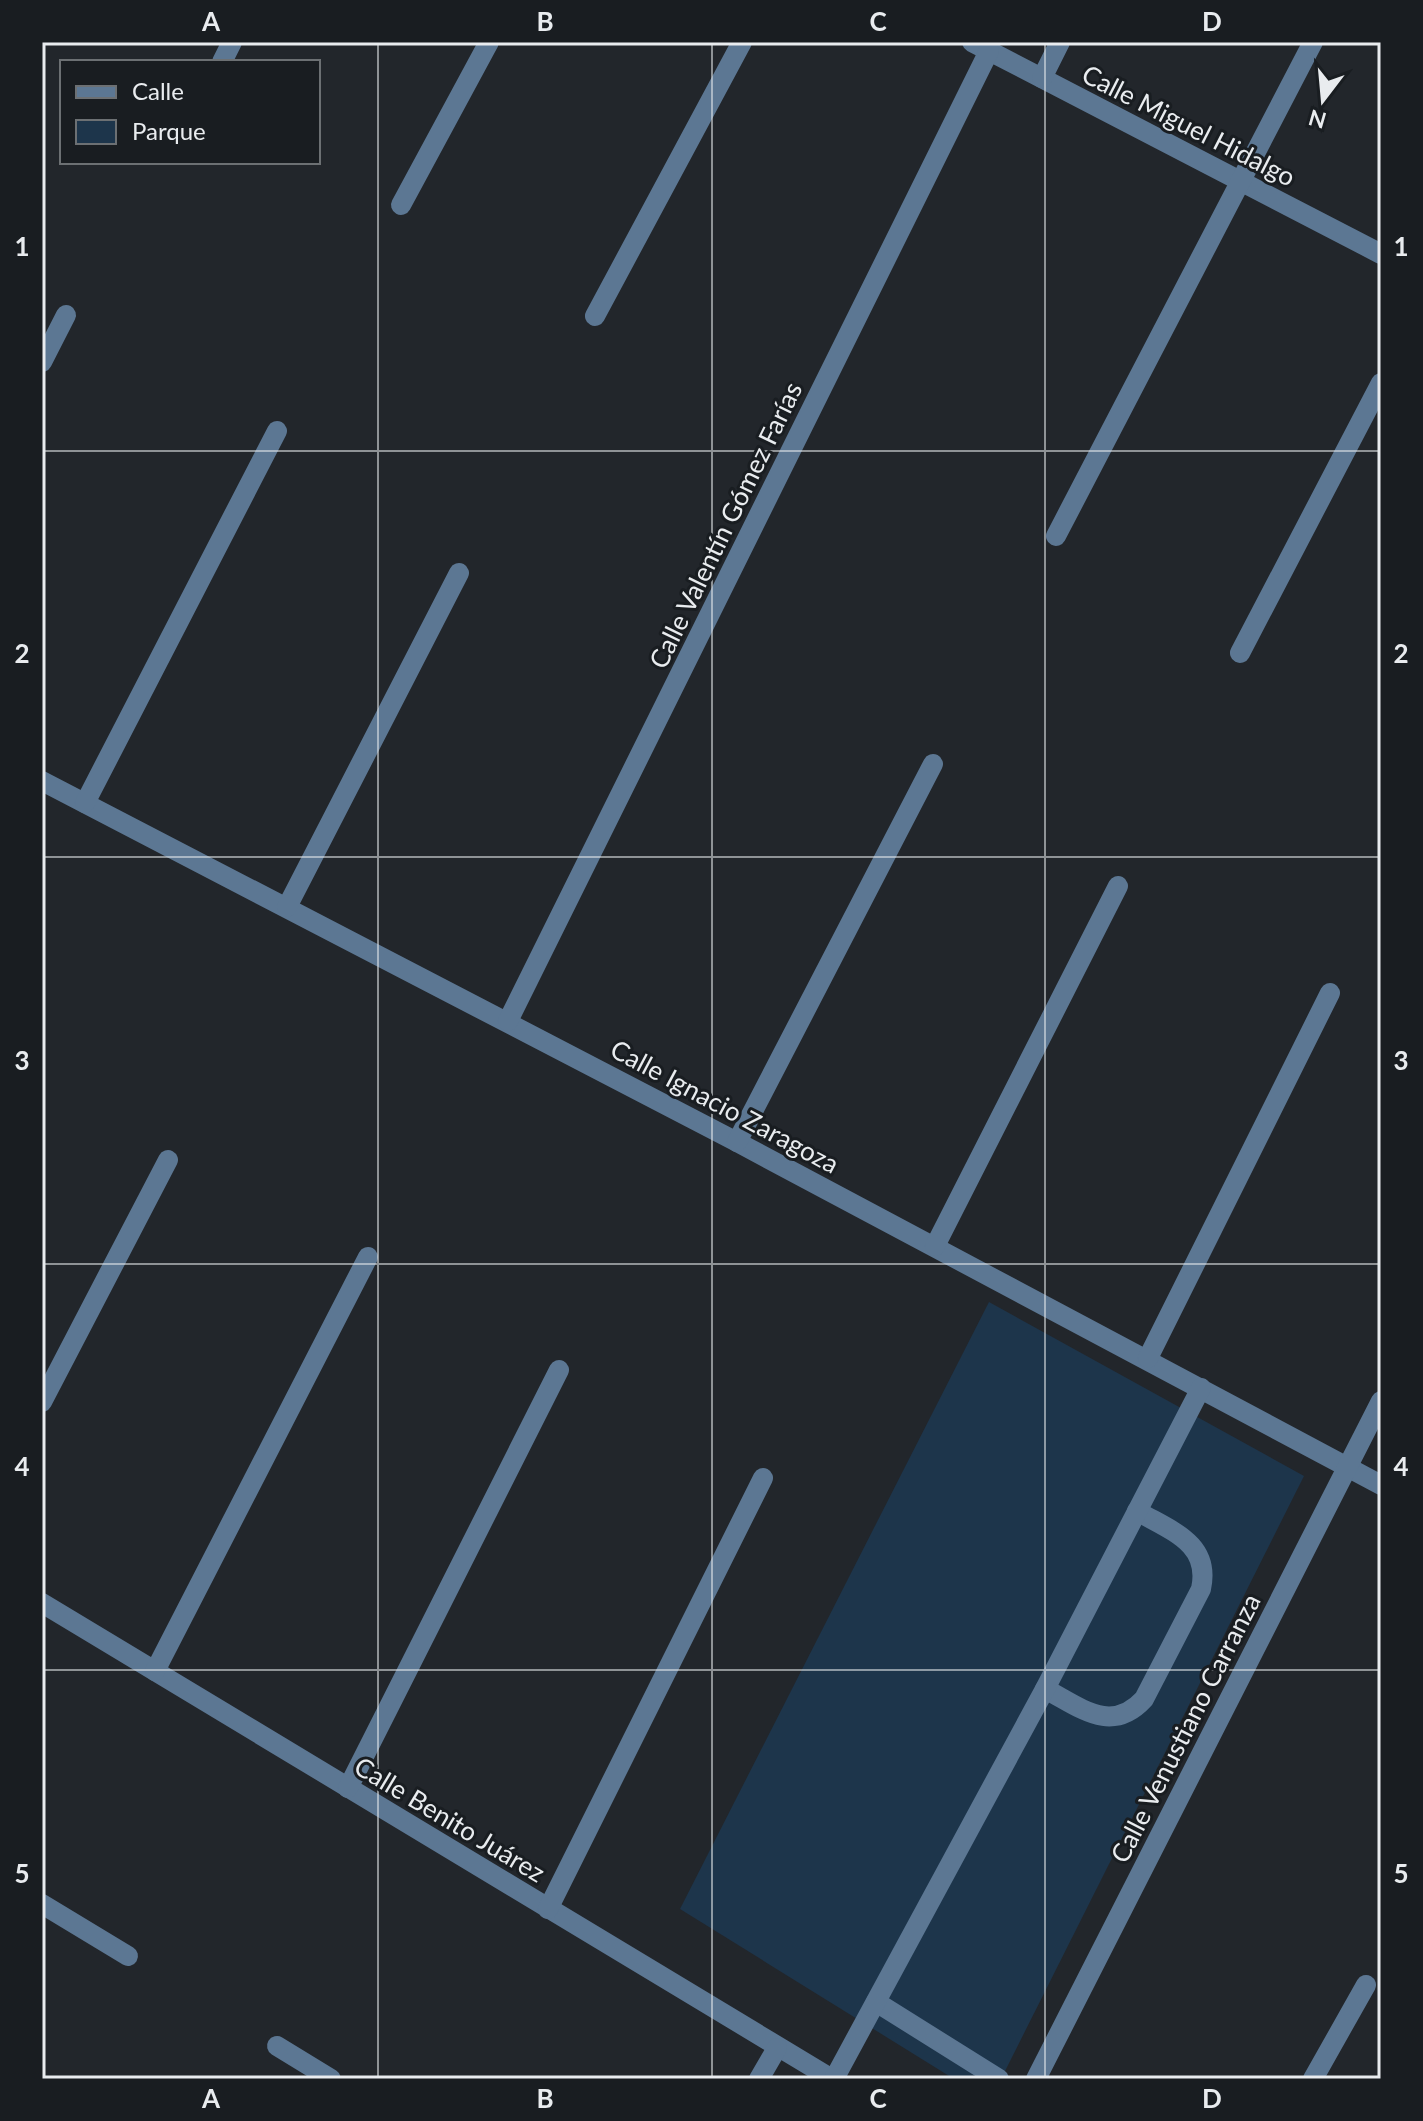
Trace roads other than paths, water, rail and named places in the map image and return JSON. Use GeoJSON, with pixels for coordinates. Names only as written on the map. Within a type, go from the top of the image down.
{"type":"FeatureCollection","features":[{"type":"Feature","properties":{"kind":"street"},"geometry":{"type":"LineString","coordinates":[[223,60],[232,42]]}},
{"type":"Feature","properties":{"kind":"street"},"geometry":{"type":"LineString","coordinates":[[401,205],[489,42]]}},
{"type":"Feature","properties":{"kind":"street"},"geometry":{"type":"LineString","coordinates":[[595,316],[742,42]]}},
{"type":"Feature","properties":{"kind":"street"},"geometry":{"type":"LineString","coordinates":[[1042,78],[1060,42]]}},
{"type":"Feature","properties":{"kind":"street"},"geometry":{"type":"LineString","coordinates":[[1056,536],[1313,42]]}},
{"type":"Feature","properties":{"kind":"street","name":"Calle Miguel Hidalgo"},"geometry":{"type":"LineString","coordinates":[[980,46],[1381,254]]}},
{"type":"Feature","properties":{"kind":"street","name":"Calle Valentín Gómez Farías"},"geometry":{"type":"LineString","coordinates":[[508,1021],[980,46]]}},
{"type":"Feature","properties":{"kind":"street"},"geometry":{"type":"LineString","coordinates":[[42,362],[66,315]]}},
{"type":"Feature","properties":{"kind":"street"},"geometry":{"type":"LineString","coordinates":[[1240,653],[1381,383]]}},
{"type":"Feature","properties":{"kind":"street"},"geometry":{"type":"LineString","coordinates":[[85,803],[277,431]]}},
{"type":"Feature","properties":{"kind":"street"},"geometry":{"type":"LineString","coordinates":[[287,907],[459,573]]}},
{"type":"Feature","properties":{"kind":"street"},"geometry":{"type":"LineString","coordinates":[[737,1142],[933,764]]}},
{"type":"Feature","properties":{"kind":"street","name":"Calle Ignacio Zaragoza"},"geometry":{"type":"LineString","coordinates":[[42,781],[508,1021],[1148,1358],[1381,1485]]}},
{"type":"Feature","properties":{"kind":"street"},"geometry":{"type":"LineString","coordinates":[[935,1246],[1118,886]]}},
{"type":"Feature","properties":{"kind":"street"},"geometry":{"type":"LineString","coordinates":[[1148,1358],[1330,993]]}},
{"type":"Feature","properties":{"kind":"street"},"geometry":{"type":"LineString","coordinates":[[42,1402],[168,1160]]}},
{"type":"Feature","properties":{"kind":"street"},"geometry":{"type":"LineString","coordinates":[[155,1671],[368,1257]]}},
{"type":"Feature","properties":{"kind":"street"},"geometry":{"type":"LineString","coordinates":[[348,1788],[559,1370]]}},
{"type":"Feature","properties":{"kind":"street"},"geometry":{"type":"LineString","coordinates":[[833,2079],[1045,1689],[1201,1388]]}},
{"type":"Feature","properties":{"kind":"street","name":"Calle Venustiano Carranza"},"geometry":{"type":"LineString","coordinates":[[1036,2079],[1381,1401]]}},
{"type":"Feature","properties":{"kind":"street"},"geometry":{"type":"LineString","coordinates":[[548,1909],[763,1478]]}},
{"type":"Feature","properties":{"kind":"street"},"geometry":{"type":"LineString","coordinates":[[1045,1689],[1095,1715],[1114,1718],[1132,1712],[1152,1685],[1201,1589],[1205,1571],[1200,1554],[1187,1542],[1137,1511]]}},
{"type":"Feature","properties":{"kind":"street","name":"Calle Benito Juárez"},"geometry":{"type":"LineString","coordinates":[[42,1603],[833,2079]]}},
{"type":"Feature","properties":{"kind":"street"},"geometry":{"type":"LineString","coordinates":[[42,1904],[128,1956]]}},
{"type":"Feature","properties":{"kind":"street"},"geometry":{"type":"LineString","coordinates":[[1313,2079],[1366,1985]]}},
{"type":"Feature","properties":{"kind":"street"},"geometry":{"type":"LineString","coordinates":[[876,2002],[999,2079]]}},
{"type":"Feature","properties":{"kind":"street"},"geometry":{"type":"LineString","coordinates":[[277,2046],[331,2079]]}},
{"type":"Feature","properties":{"kind":"street"},"geometry":{"type":"LineString","coordinates":[[759,2079],[777,2048]]}}]}
